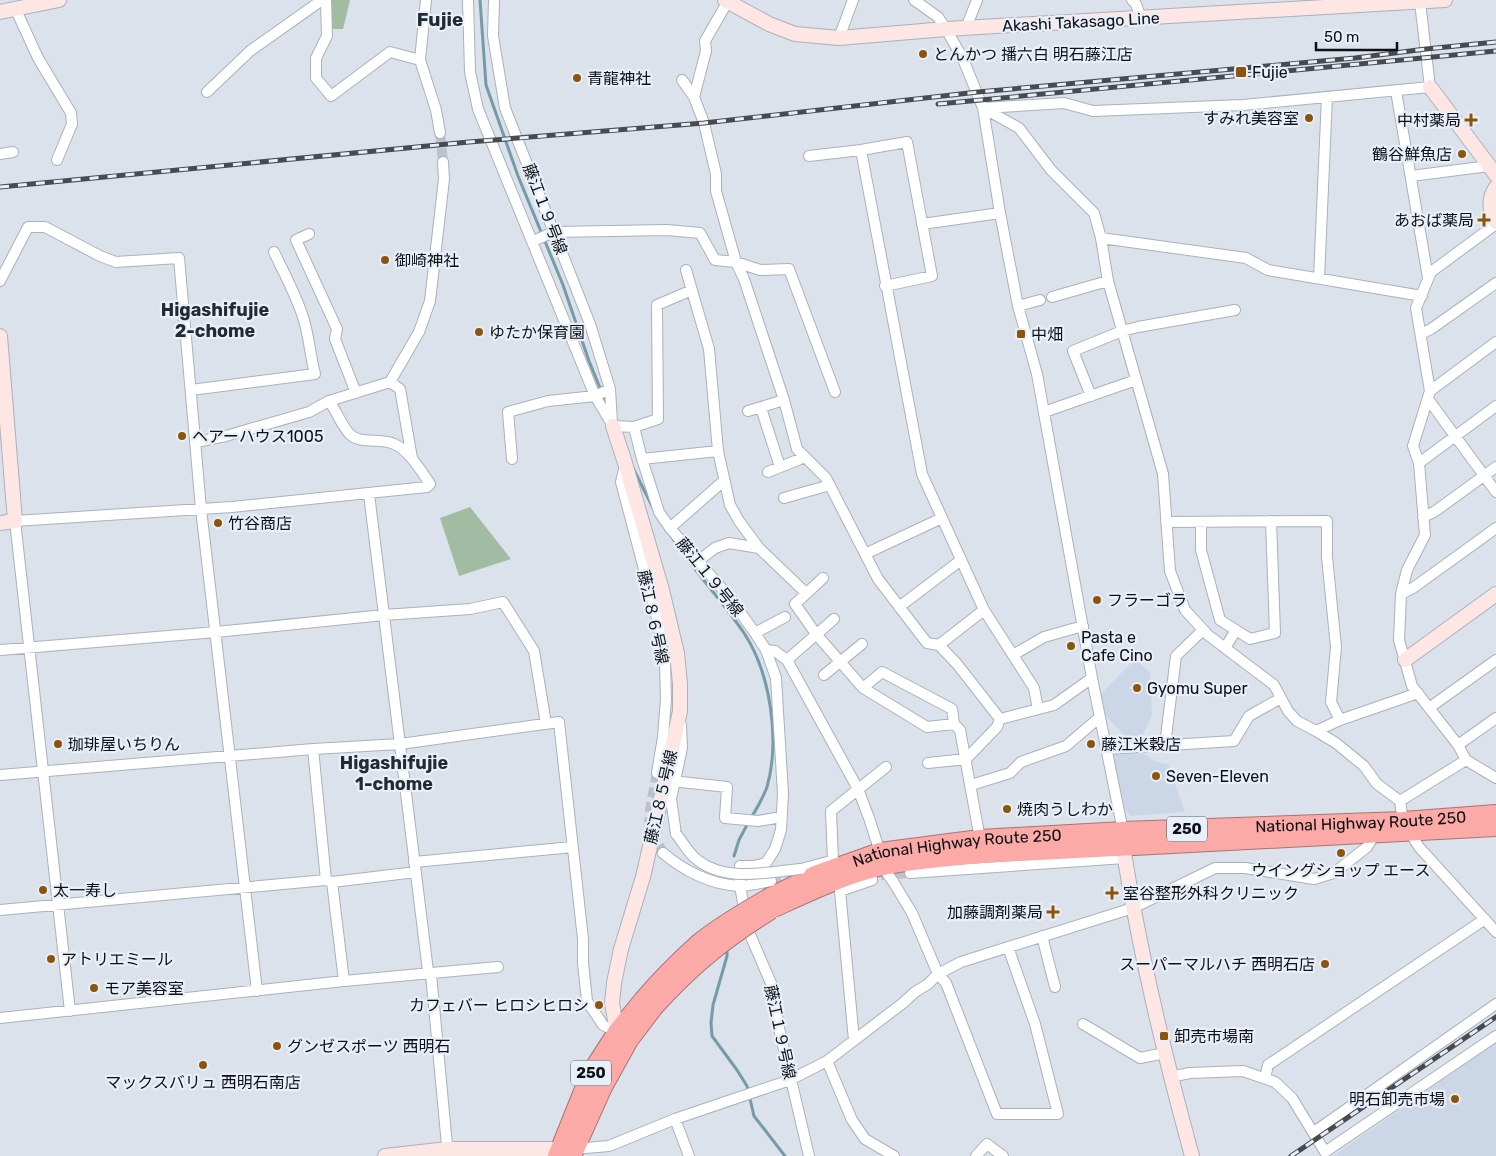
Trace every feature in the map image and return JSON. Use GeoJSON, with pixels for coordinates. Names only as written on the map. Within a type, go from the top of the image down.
{"type":"FeatureCollection","features":[{"type":"Feature","properties":{"kind":"highway","name":"National Highway Route 250"},"geometry":{"type":"LineString","coordinates":[[565,1153],[603,1087],[623,1036],[648,1004],[676,984],[709,952],[740,929],[772,895],[818,888],[874,861],[980,839],[1124,845],[1375,834],[1406,827],[1496,814]]}},
{"type":"Feature","properties":{"kind":"highway","name":"National Highway Route 250"},"geometry":{"type":"LineString","coordinates":[[874,861],[1406,827],[1496,827]]}},
{"type":"Feature","properties":{"kind":"street"},"geometry":{"type":"LineString","coordinates":[[0,12],[59,0]]}},
{"type":"Feature","properties":{"kind":"street"},"geometry":{"type":"LineString","coordinates":[[207,92],[250,51],[324,0],[327,36],[316,58],[316,78],[331,96],[390,52],[420,60]]}},
{"type":"Feature","properties":{"kind":"street"},"geometry":{"type":"LineString","coordinates":[[426,0],[420,60],[436,110],[440,133]]}},
{"type":"Feature","properties":{"kind":"street"},"geometry":{"type":"LineString","coordinates":[[468,0],[470,72],[478,109],[595,396],[613,426],[634,427],[658,419],[656,305],[692,290]]}},
{"type":"Feature","properties":{"kind":"street","name":"藤江１９号線"},"geometry":{"type":"LineString","coordinates":[[494,0],[493,36],[505,108],[590,324],[610,389],[613,426]]}},
{"type":"Feature","properties":{"kind":"street"},"geometry":{"type":"LineString","coordinates":[[839,38],[853,0]]}},
{"type":"Feature","properties":{"kind":"street"},"geometry":{"type":"LineString","coordinates":[[914,0],[938,17],[946,29],[963,59],[982,108],[1018,306],[1037,374],[1124,845],[1133,908],[1170,1077],[1192,1156]]}},
{"type":"Feature","properties":{"kind":"street"},"geometry":{"type":"LineString","coordinates":[[966,28],[977,0]]}},
{"type":"Feature","properties":{"kind":"street"},"geometry":{"type":"LineString","coordinates":[[1132,0],[1136,4],[1141,18]]}},
{"type":"Feature","properties":{"kind":"street","name":"Akashi Takasago Line"},"geometry":{"type":"LineString","coordinates":[[727,1],[769,24],[795,34],[839,38],[946,29],[1444,0]]}},
{"type":"Feature","properties":{"kind":"street"},"geometry":{"type":"LineString","coordinates":[[694,97],[706,51],[704,41],[727,1]]}},
{"type":"Feature","properties":{"kind":"street"},"geometry":{"type":"LineString","coordinates":[[1420,2],[1430,88],[1492,170]]}},
{"type":"Feature","properties":{"kind":"street"},"geometry":{"type":"LineString","coordinates":[[16,10],[38,58],[71,113],[72,124],[57,160]]}},
{"type":"Feature","properties":{"kind":"street"},"geometry":{"type":"LineString","coordinates":[[682,80],[694,97],[704,124],[716,174],[716,191],[736,262],[744,279],[784,400],[797,449],[826,478],[878,579],[899,607],[927,643],[939,645],[957,664],[1000,719]]}},
{"type":"Feature","properties":{"kind":"street"},"geometry":{"type":"LineString","coordinates":[[982,108],[1064,103],[1093,111],[1243,105],[1430,88]]}},
{"type":"Feature","properties":{"kind":"street"},"geometry":{"type":"LineString","coordinates":[[1396,91],[1428,278]]}},
{"type":"Feature","properties":{"kind":"street"},"geometry":{"type":"LineString","coordinates":[[1319,278],[1327,97]]}},
{"type":"Feature","properties":{"kind":"street"},"geometry":{"type":"LineString","coordinates":[[982,108],[1019,128],[1052,170],[1094,213],[1101,238],[1108,281],[1163,474],[1170,572],[1185,610],[1203,630],[1274,685],[1288,711],[1297,720],[1336,743],[1364,766],[1378,784],[1400,802],[1406,827],[1419,847],[1496,932]]}},
{"type":"Feature","properties":{"kind":"street"},"geometry":{"type":"LineString","coordinates":[[809,156],[907,142],[932,276],[886,286]]}},
{"type":"Feature","properties":{"kind":"street"},"geometry":{"type":"LineString","coordinates":[[861,150],[922,474],[984,610],[1034,688],[1038,709]]}},
{"type":"Feature","properties":{"kind":"street"},"geometry":{"type":"LineString","coordinates":[[0,154],[13,152]]}},
{"type":"Feature","properties":{"kind":"street"},"geometry":{"type":"LineString","coordinates":[[196,442],[226,436],[309,412],[330,401],[390,382],[419,332],[430,301],[444,179],[443,162]]}},
{"type":"Feature","properties":{"kind":"street"},"geometry":{"type":"LineString","coordinates":[[1410,176],[1492,170]]}},
{"type":"Feature","properties":{"kind":"street"},"geometry":{"type":"LineString","coordinates":[[1496,187],[1491,197],[1490,207],[1496,223],[1431,272],[1416,308],[1429,395],[1413,446],[1419,463],[1425,535],[1407,570],[1402,594],[1399,640],[1412,686],[1458,745],[1466,760],[1496,778]]}},
{"type":"Feature","properties":{"kind":"street"},"geometry":{"type":"LineString","coordinates":[[922,224],[1000,213]]}},
{"type":"Feature","properties":{"kind":"street"},"geometry":{"type":"LineString","coordinates":[[0,281],[28,228],[44,227],[100,256],[116,262],[179,258],[201,509],[257,991]]}},
{"type":"Feature","properties":{"kind":"street"},"geometry":{"type":"LineString","coordinates":[[532,240],[554,232],[667,230],[700,233],[715,260],[736,262],[760,270],[789,269],[835,392]]}},
{"type":"Feature","properties":{"kind":"street"},"geometry":{"type":"LineString","coordinates":[[309,234],[296,240],[337,329],[335,339],[356,393]]}},
{"type":"Feature","properties":{"kind":"street"},"geometry":{"type":"LineString","coordinates":[[1101,238],[1246,258],[1268,270],[1319,278],[1341,284],[1422,296]]}},
{"type":"Feature","properties":{"kind":"street"},"geometry":{"type":"LineString","coordinates":[[191,390],[315,374],[309,352],[308,335],[302,315],[274,252]]}},
{"type":"Feature","properties":{"kind":"street"},"geometry":{"type":"LineString","coordinates":[[686,270],[709,348],[718,451],[730,506],[759,548],[806,593]]}},
{"type":"Feature","properties":{"kind":"street"},"geometry":{"type":"LineString","coordinates":[[1052,297],[1108,281]]}},
{"type":"Feature","properties":{"kind":"street"},"geometry":{"type":"LineString","coordinates":[[1421,334],[1496,283]]}},
{"type":"Feature","properties":{"kind":"street"},"geometry":{"type":"LineString","coordinates":[[1018,306],[1040,300]]}},
{"type":"Feature","properties":{"kind":"street"},"geometry":{"type":"LineString","coordinates":[[1091,396],[1073,351],[1122,331],[1235,310]]}},
{"type":"Feature","properties":{"kind":"street"},"geometry":{"type":"LineString","coordinates":[[0,336],[15,521],[70,1011]]}},
{"type":"Feature","properties":{"kind":"street"},"geometry":{"type":"LineString","coordinates":[[1429,395],[1496,342]]}},
{"type":"Feature","properties":{"kind":"street"},"geometry":{"type":"LineString","coordinates":[[1044,412],[1136,380]]}},
{"type":"Feature","properties":{"kind":"street"},"geometry":{"type":"LineString","coordinates":[[390,382],[400,389],[412,458]]}},
{"type":"Feature","properties":{"kind":"street"},"geometry":{"type":"LineString","coordinates":[[512,458],[508,412],[548,401],[595,396],[610,389]]}},
{"type":"Feature","properties":{"kind":"street"},"geometry":{"type":"LineString","coordinates":[[1429,395],[1455,436],[1496,492]]}},
{"type":"Feature","properties":{"kind":"street"},"geometry":{"type":"LineString","coordinates":[[748,411],[784,400]]}},
{"type":"Feature","properties":{"kind":"street"},"geometry":{"type":"LineString","coordinates":[[0,523],[201,509],[369,494],[427,487],[430,484],[412,458],[394,444],[354,438],[345,430],[338,412],[330,401]]}},
{"type":"Feature","properties":{"kind":"street"},"geometry":{"type":"LineString","coordinates":[[1419,463],[1496,406]]}},
{"type":"Feature","properties":{"kind":"street"},"geometry":{"type":"LineString","coordinates":[[761,408],[780,467]]}},
{"type":"Feature","properties":{"kind":"street","name":"藤江８５号線"},"geometry":{"type":"LineString","coordinates":[[613,426],[626,463],[650,547],[677,653],[680,684],[680,711],[670,763],[643,877],[621,949],[614,984],[612,1003],[623,1036]]}},
{"type":"Feature","properties":{"kind":"street","name":"藤江１９号線"},"geometry":{"type":"LineString","coordinates":[[634,427],[659,512],[670,528],[730,598],[755,633],[766,650],[776,678],[783,794],[781,830],[776,849],[766,864],[740,866],[740,886],[748,930],[774,990],[778,1024],[809,1156]]}},
{"type":"Feature","properties":{"kind":"street"},"geometry":{"type":"LineString","coordinates":[[642,459],[718,451]]}},
{"type":"Feature","properties":{"kind":"street"},"geometry":{"type":"LineString","coordinates":[[768,472],[805,457]]}},
{"type":"Feature","properties":{"kind":"street","name":"藤江８６号線"},"geometry":{"type":"LineString","coordinates":[[626,463],[621,482],[659,626],[665,664],[666,699],[663,737],[656,773]]}},
{"type":"Feature","properties":{"kind":"street"},"geometry":{"type":"LineString","coordinates":[[1423,517],[1434,512],[1496,467]]}},
{"type":"Feature","properties":{"kind":"street"},"geometry":{"type":"LineString","coordinates":[[670,528],[720,484],[725,482]]}},
{"type":"Feature","properties":{"kind":"street"},"geometry":{"type":"LineString","coordinates":[[784,498],[830,486]]}},
{"type":"Feature","properties":{"kind":"street"},"geometry":{"type":"LineString","coordinates":[[369,494],[428,971],[430,974],[448,1153]]}},
{"type":"Feature","properties":{"kind":"street"},"geometry":{"type":"LineString","coordinates":[[865,554],[942,518]]}},
{"type":"Feature","properties":{"kind":"street"},"geometry":{"type":"LineString","coordinates":[[1200,522],[1202,550],[1220,620],[1250,639],[1275,633],[1271,521]]}},
{"type":"Feature","properties":{"kind":"street"},"geometry":{"type":"LineString","coordinates":[[1166,522],[1327,521],[1327,557],[1336,647],[1331,702],[1340,720]]}},
{"type":"Feature","properties":{"kind":"street"},"geometry":{"type":"LineString","coordinates":[[1402,594],[1496,528]]}},
{"type":"Feature","properties":{"kind":"street"},"geometry":{"type":"LineString","coordinates":[[698,561],[715,548],[730,543],[759,548]]}},
{"type":"Feature","properties":{"kind":"street"},"geometry":{"type":"LineString","coordinates":[[899,607],[961,560]]}},
{"type":"Feature","properties":{"kind":"street"},"geometry":{"type":"LineString","coordinates":[[823,578],[795,604],[816,634],[863,688],[927,727],[954,724]]}},
{"type":"Feature","properties":{"kind":"street"},"geometry":{"type":"LineString","coordinates":[[1405,660],[1496,594]]}},
{"type":"Feature","properties":{"kind":"street"},"geometry":{"type":"LineString","coordinates":[[0,650],[470,609],[503,602],[534,651],[546,724]]}},
{"type":"Feature","properties":{"kind":"street"},"geometry":{"type":"LineString","coordinates":[[939,645],[984,610]]}},
{"type":"Feature","properties":{"kind":"street"},"geometry":{"type":"LineString","coordinates":[[755,633],[784,617]]}},
{"type":"Feature","properties":{"kind":"street"},"geometry":{"type":"LineString","coordinates":[[787,660],[834,619]]}},
{"type":"Feature","properties":{"kind":"street"},"geometry":{"type":"LineString","coordinates":[[1013,655],[1044,637],[1083,626]]}},
{"type":"Feature","properties":{"kind":"street"},"geometry":{"type":"LineString","coordinates":[[1165,745],[1176,656],[1203,630]]}},
{"type":"Feature","properties":{"kind":"street"},"geometry":{"type":"LineString","coordinates":[[1225,648],[1236,630]]}},
{"type":"Feature","properties":{"kind":"street"},"geometry":{"type":"LineString","coordinates":[[824,675],[862,644]]}},
{"type":"Feature","properties":{"kind":"street"},"geometry":{"type":"LineString","coordinates":[[766,650],[775,650],[787,660],[858,789],[870,818],[874,861],[872,880],[840,891],[854,1040]]}},
{"type":"Feature","properties":{"kind":"street"},"geometry":{"type":"LineString","coordinates":[[1429,708],[1496,660]]}},
{"type":"Feature","properties":{"kind":"street"},"geometry":{"type":"LineString","coordinates":[[863,688],[882,672],[952,709],[954,724],[960,730],[980,839]]}},
{"type":"Feature","properties":{"kind":"street"},"geometry":{"type":"LineString","coordinates":[[1000,719],[1054,705],[1092,678]]}},
{"type":"Feature","properties":{"kind":"street"},"geometry":{"type":"LineString","coordinates":[[1316,731],[1340,720],[1418,693]]}},
{"type":"Feature","properties":{"kind":"street"},"geometry":{"type":"LineString","coordinates":[[1106,749],[1234,741],[1249,716],[1281,698]]}},
{"type":"Feature","properties":{"kind":"street"},"geometry":{"type":"LineString","coordinates":[[680,711],[682,748],[671,799],[676,834],[695,858],[713,870],[733,874],[801,869],[845,856],[874,861],[894,883],[912,913],[938,974],[946,983],[997,1114],[1058,1114],[1035,1024],[1008,947]]}},
{"type":"Feature","properties":{"kind":"street"},"geometry":{"type":"LineString","coordinates":[[971,785],[1010,772],[1021,762],[1066,746],[1100,717]]}},
{"type":"Feature","properties":{"kind":"street"},"geometry":{"type":"LineString","coordinates":[[1458,745],[1496,718]]}},
{"type":"Feature","properties":{"kind":"street"},"geometry":{"type":"LineString","coordinates":[[928,763],[966,759],[997,728],[1000,719]]}},
{"type":"Feature","properties":{"kind":"street"},"geometry":{"type":"LineString","coordinates":[[0,775],[313,749],[400,744],[559,722],[583,939],[583,963],[587,1001],[603,1025],[623,1036]]}},
{"type":"Feature","properties":{"kind":"street"},"geometry":{"type":"LineString","coordinates":[[313,749],[329,881],[344,982]]}},
{"type":"Feature","properties":{"kind":"street"},"geometry":{"type":"LineString","coordinates":[[1400,802],[1466,760]]}},
{"type":"Feature","properties":{"kind":"street"},"geometry":{"type":"LineString","coordinates":[[833,861],[832,810],[886,767]]}},
{"type":"Feature","properties":{"kind":"street"},"geometry":{"type":"LineString","coordinates":[[682,782],[727,787],[725,818],[758,821],[782,816]]}},
{"type":"Feature","properties":{"kind":"street"},"geometry":{"type":"LineString","coordinates":[[385,1156],[448,1153],[565,1153],[609,1146],[675,1119],[790,1080],[827,1061],[915,992],[928,984],[938,974],[960,962],[1133,908],[1214,868],[1245,868],[1314,879],[1334,873],[1367,847],[1375,834]]}},
{"type":"Feature","properties":{"kind":"street"},"geometry":{"type":"LineString","coordinates":[[910,873],[1124,845]]}},
{"type":"Feature","properties":{"kind":"street"},"geometry":{"type":"LineString","coordinates":[[0,910],[329,881],[415,867],[573,847]]}},
{"type":"Feature","properties":{"kind":"street"},"geometry":{"type":"LineString","coordinates":[[663,852],[677,864],[708,880],[772,895]]}},
{"type":"Feature","properties":{"kind":"street"},"geometry":{"type":"LineString","coordinates":[[1265,1078],[1268,1066],[1485,919]]}},
{"type":"Feature","properties":{"kind":"street"},"geometry":{"type":"LineString","coordinates":[[1042,936],[1055,987]]}},
{"type":"Feature","properties":{"kind":"street"},"geometry":{"type":"LineString","coordinates":[[0,1018],[498,967]]}},
{"type":"Feature","properties":{"kind":"street"},"geometry":{"type":"LineString","coordinates":[[1314,1132],[1496,1004]]}},
{"type":"Feature","properties":{"kind":"street"},"geometry":{"type":"LineString","coordinates":[[1083,1024],[1140,1058],[1165,1053]]}},
{"type":"Feature","properties":{"kind":"street"},"geometry":{"type":"LineString","coordinates":[[1170,1077],[1190,1073],[1243,1071],[1275,1082],[1292,1098],[1325,1152],[1496,1036]]}},
{"type":"Feature","properties":{"kind":"street"},"geometry":{"type":"LineString","coordinates":[[827,1061],[852,1120],[865,1139],[894,1156]]}},
{"type":"Feature","properties":{"kind":"street"},"geometry":{"type":"LineString","coordinates":[[675,1119],[689,1156]]}},
{"type":"Feature","properties":{"kind":"street"},"geometry":{"type":"LineString","coordinates":[[976,1156],[987,1144],[1003,1156]]}},
{"type":"Feature","properties":{"kind":"shaded area"},"geometry":{"type":"Polygon","coordinates":[[[1135,659],[1150,673],[1152,715],[1143,734],[1131,742],[1106,716],[1101,694],[1135,659]]]}},
{"type":"Feature","properties":{"kind":"shaded area"},"geometry":{"type":"Polygon","coordinates":[[[1142,752],[1156,762],[1168,764],[1185,812],[1130,816],[1124,807],[1113,755],[1142,752]]]}},
{"type":"Feature","properties":{"kind":"shaded area","name":"明石卸売市場"},"geometry":{"type":"Polygon","coordinates":[[[1496,1043],[1496,1156],[1333,1156],[1496,1043]]]}},
{"type":"Feature","properties":{"kind":"green space"},"geometry":{"type":"Polygon","coordinates":[[[330,0],[350,0],[343,29],[330,29],[330,0]]]}},
{"type":"Feature","properties":{"kind":"green space"},"geometry":{"type":"Polygon","coordinates":[[[470,507],[511,559],[459,576],[440,518],[470,507]]]}},
{"type":"Feature","properties":{"kind":"waterway"},"geometry":{"type":"LineString","coordinates":[[480,0],[486,85],[518,176],[563,285],[589,361],[607,405]]}},
{"type":"Feature","properties":{"kind":"waterway"},"geometry":{"type":"LineString","coordinates":[[633,468],[654,510]]}},
{"type":"Feature","properties":{"kind":"waterway"},"geometry":{"type":"LineString","coordinates":[[671,536],[744,633],[761,668],[767,688],[773,729],[771,769],[767,787],[751,818]]}},
{"type":"Feature","properties":{"kind":"waterway"},"geometry":{"type":"LineString","coordinates":[[734,856],[739,840],[748,823]]}},
{"type":"Feature","properties":{"kind":"waterway"},"geometry":{"type":"LineString","coordinates":[[727,949],[727,956],[713,1005],[712,1036],[747,1086],[754,1116],[785,1156]]}},
{"type":"Feature","properties":{"kind":"tunnel"},"geometry":{"type":"LineString","coordinates":[[440,133],[443,162]]}},
{"type":"Feature","properties":{"kind":"tunnel"},"geometry":{"type":"LineString","coordinates":[[657,773],[649,815],[650,828],[663,853]]}},
{"type":"Feature","properties":{"kind":"tunnel"},"geometry":{"type":"LineString","coordinates":[[881,875],[910,873]]}},
{"type":"Feature","properties":{"kind":"tunnel"},"geometry":{"type":"LineString","coordinates":[[771,881],[796,880]]}},
{"type":"Feature","properties":{"kind":"railway"},"geometry":{"type":"LineString","coordinates":[[0,187],[469,142],[704,123],[978,92],[1355,58],[1496,42]]}},
{"type":"Feature","properties":{"kind":"railway"},"geometry":{"type":"LineString","coordinates":[[938,104],[1496,51]]}},
{"type":"Feature","properties":{"kind":"railway"},"geometry":{"type":"LineString","coordinates":[[1291,1156],[1496,1017]]}},
{"type":"Feature","properties":{"kind":"place","name":"とんかつ 播六白 明石藤江店"},"geometry":{"type":"Point","coordinates":[923,54]}},
{"type":"Feature","properties":{"kind":"place","name":"Fujie"},"geometry":{"type":"Point","coordinates":[1241,72]}},
{"type":"Feature","properties":{"kind":"place","name":"青龍神社"},"geometry":{"type":"Point","coordinates":[577,78]}},
{"type":"Feature","properties":{"kind":"place","name":"すみれ美容室"},"geometry":{"type":"Point","coordinates":[1309,118]}},
{"type":"Feature","properties":{"kind":"place","name":"中村薬局"},"geometry":{"type":"Point","coordinates":[1471,120]}},
{"type":"Feature","properties":{"kind":"place","name":"鶴谷鮮魚店"},"geometry":{"type":"Point","coordinates":[1462,154]}},
{"type":"Feature","properties":{"kind":"place","name":"あおば薬局"},"geometry":{"type":"Point","coordinates":[1484,220]}},
{"type":"Feature","properties":{"kind":"place","name":"御崎神社"},"geometry":{"type":"Point","coordinates":[385,260]}},
{"type":"Feature","properties":{"kind":"place","name":"ゆたか保育園"},"geometry":{"type":"Point","coordinates":[479,332]}},
{"type":"Feature","properties":{"kind":"place","name":"中畑"},"geometry":{"type":"Point","coordinates":[1021,334]}},
{"type":"Feature","properties":{"kind":"place","name":"ヘアーハウス1005"},"geometry":{"type":"Point","coordinates":[182,436]}},
{"type":"Feature","properties":{"kind":"place","name":"竹谷商店"},"geometry":{"type":"Point","coordinates":[218,523]}},
{"type":"Feature","properties":{"kind":"place","name":"フラーゴラ"},"geometry":{"type":"Point","coordinates":[1097,600]}},
{"type":"Feature","properties":{"kind":"place","name":"Pasta e Cafe Cino"},"geometry":{"type":"Point","coordinates":[1071,646]}},
{"type":"Feature","properties":{"kind":"place","name":"Gyomu Super"},"geometry":{"type":"Point","coordinates":[1137,688]}},
{"type":"Feature","properties":{"kind":"place","name":"珈琲屋いちりん"},"geometry":{"type":"Point","coordinates":[58,744]}},
{"type":"Feature","properties":{"kind":"place","name":"藤江米穀店"},"geometry":{"type":"Point","coordinates":[1091,744]}},
{"type":"Feature","properties":{"kind":"place","name":"Seven-Eleven"},"geometry":{"type":"Point","coordinates":[1156,776]}},
{"type":"Feature","properties":{"kind":"place","name":"焼肉うしわか"},"geometry":{"type":"Point","coordinates":[1007,809]}},
{"type":"Feature","properties":{"kind":"place","name":"ウイングショップ エース"},"geometry":{"type":"Point","coordinates":[1341,853]}},
{"type":"Feature","properties":{"kind":"place","name":"太一寿し"},"geometry":{"type":"Point","coordinates":[43,890]}},
{"type":"Feature","properties":{"kind":"place","name":"室谷整形外科クリニック"},"geometry":{"type":"Point","coordinates":[1112,893]}},
{"type":"Feature","properties":{"kind":"place","name":"加藤調剤薬局"},"geometry":{"type":"Point","coordinates":[1053,912]}},
{"type":"Feature","properties":{"kind":"place","name":"アトリエミール"},"geometry":{"type":"Point","coordinates":[51,959]}},
{"type":"Feature","properties":{"kind":"place","name":"スーパーマルハチ 西明石店"},"geometry":{"type":"Point","coordinates":[1325,964]}},
{"type":"Feature","properties":{"kind":"place","name":"モア美容室"},"geometry":{"type":"Point","coordinates":[94,988]}},
{"type":"Feature","properties":{"kind":"place","name":"カフェバー ヒロシヒロシ"},"geometry":{"type":"Point","coordinates":[599,1005]}},
{"type":"Feature","properties":{"kind":"place","name":"卸売市場南"},"geometry":{"type":"Point","coordinates":[1164,1036]}},
{"type":"Feature","properties":{"kind":"place","name":"グンゼスポーツ 西明石"},"geometry":{"type":"Point","coordinates":[277,1046]}},
{"type":"Feature","properties":{"kind":"place","name":"マックスバリュ 西明石南店"},"geometry":{"type":"Point","coordinates":[203,1065]}},
{"type":"Feature","properties":{"kind":"place","name":"明石卸売市場"},"geometry":{"type":"Point","coordinates":[1455,1099]}},
{"type":"Feature","properties":{"kind":"district","name":"Fujie"},"geometry":{"type":"Point","coordinates":[440,19]}},
{"type":"Feature","properties":{"kind":"district","name":"Higashifujie 2-chome"},"geometry":{"type":"Point","coordinates":[215,320]}},
{"type":"Feature","properties":{"kind":"district","name":"Higashifujie 1-chome"},"geometry":{"type":"Point","coordinates":[394,773]}}]}
